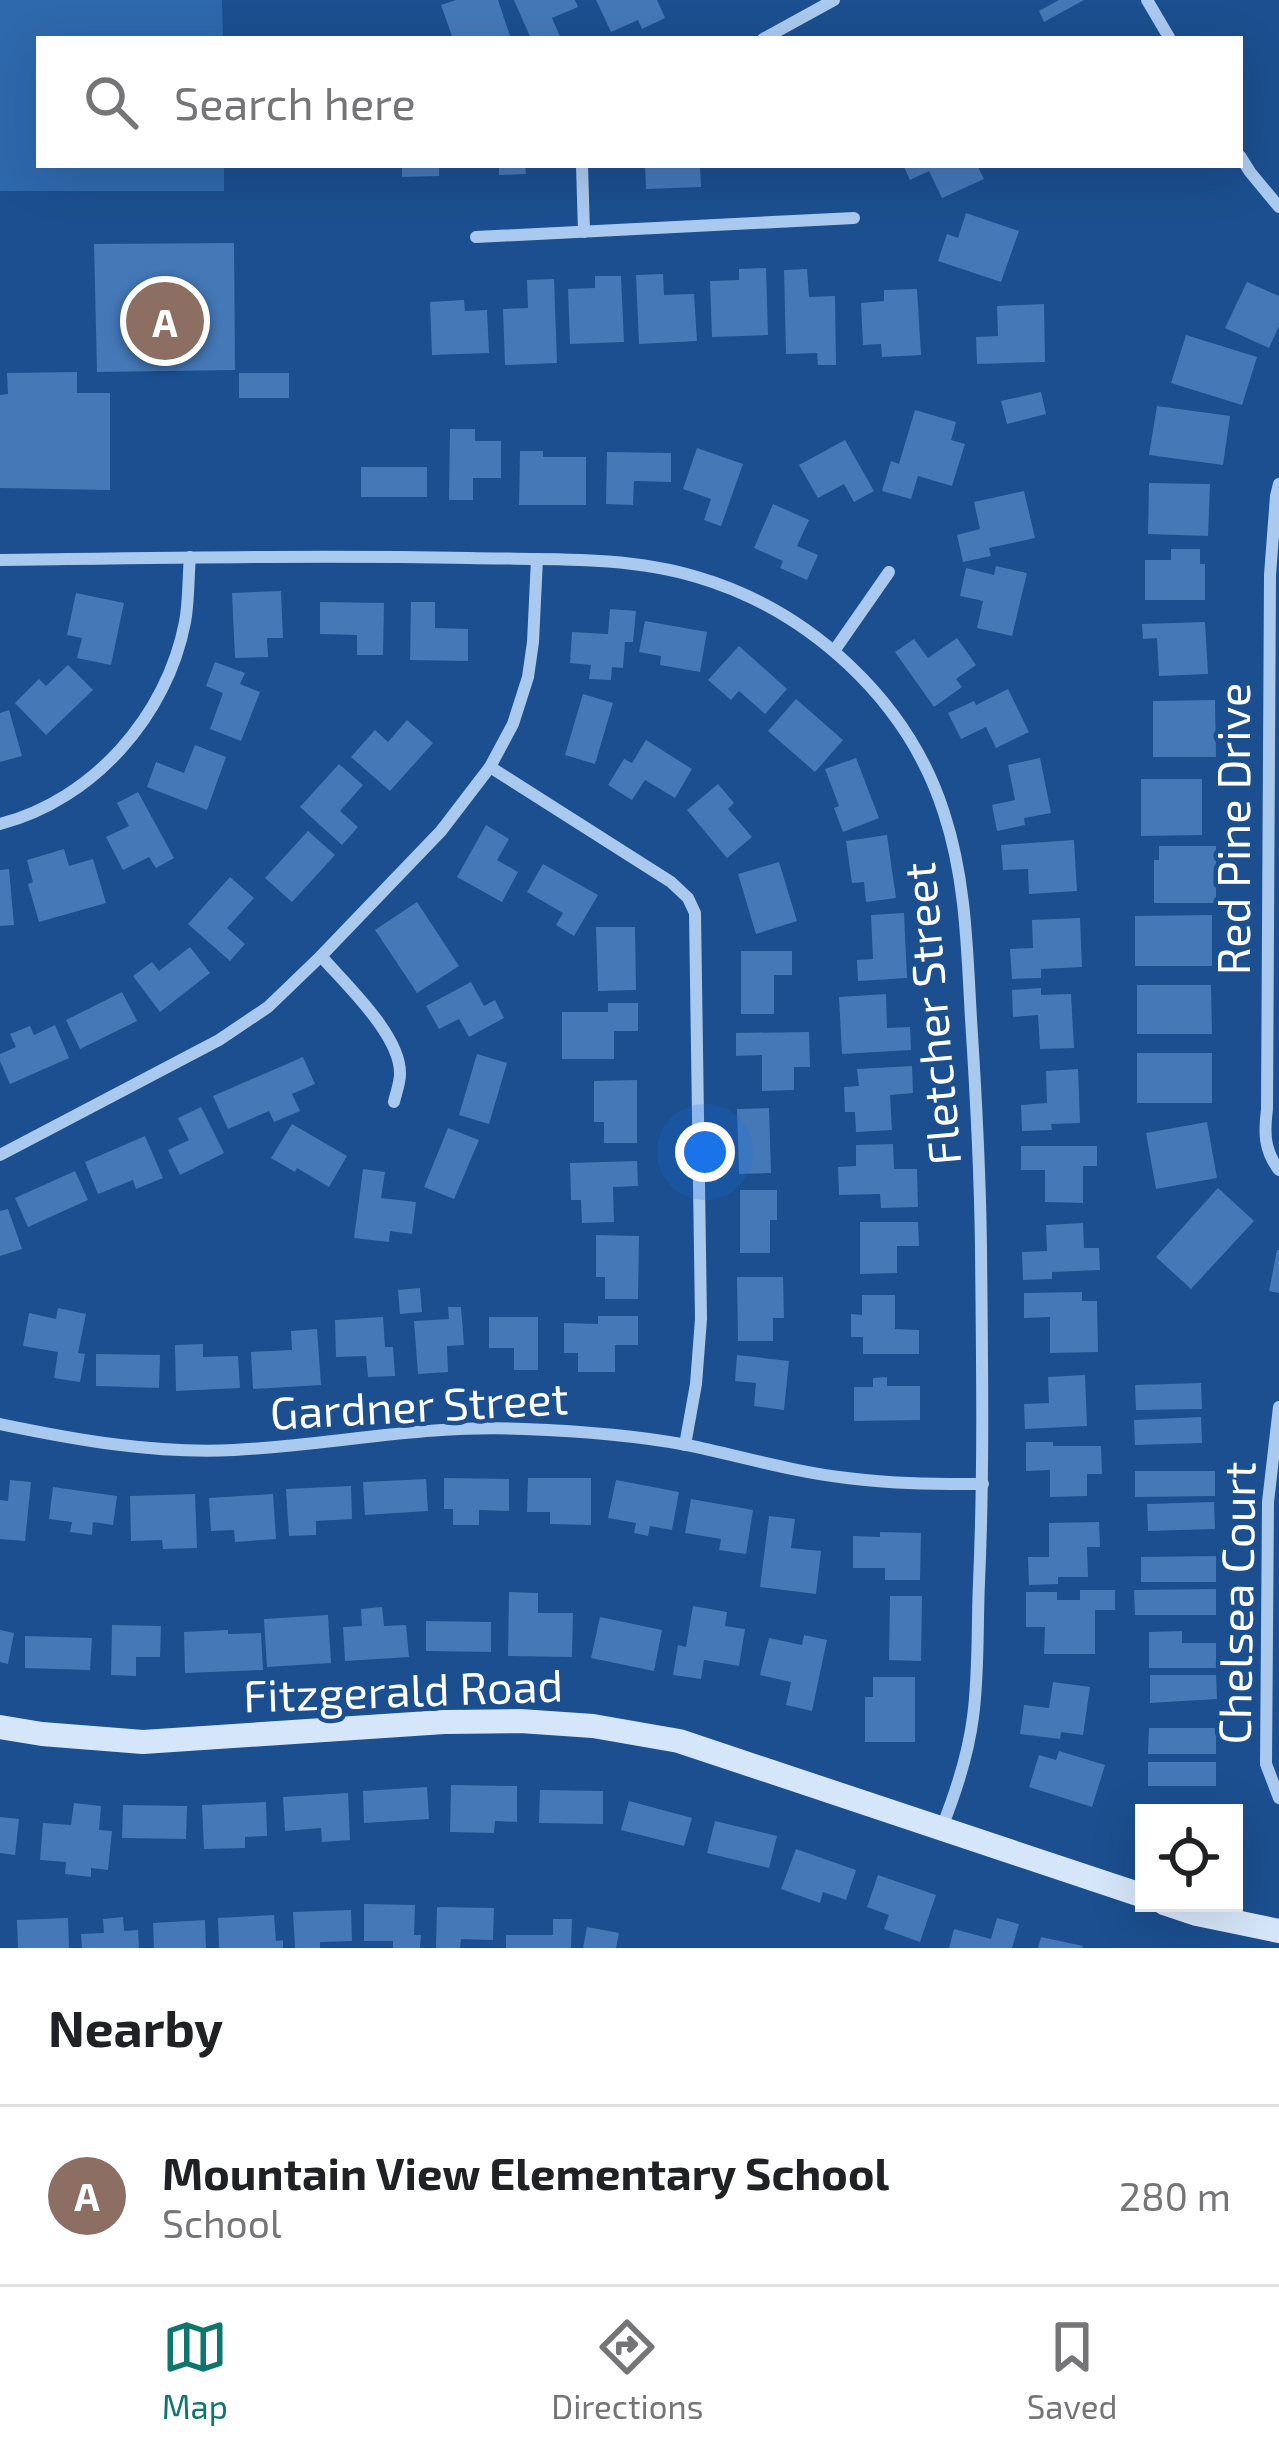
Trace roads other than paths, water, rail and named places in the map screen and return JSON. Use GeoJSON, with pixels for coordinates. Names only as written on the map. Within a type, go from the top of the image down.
{"type":"FeatureCollection","features":[{"type":"Feature","properties":{"kind":"main road","name":"Fitzgerald Road"},"geometry":{"type":"LineString","coordinates":[[0,1727],[143,1742],[444,1722],[593,1726],[679,1742],[1135,1893]]}},
{"type":"Feature","properties":{"kind":"main road"},"geometry":{"type":"LineString","coordinates":[[1191,1912],[1279,1931]]}},
{"type":"Feature","properties":{"kind":"street"},"geometry":{"type":"LineString","coordinates":[[768,36],[834,0]]}},
{"type":"Feature","properties":{"kind":"street"},"geometry":{"type":"LineString","coordinates":[[1147,0],[1168,36]]}},
{"type":"Feature","properties":{"kind":"street"},"geometry":{"type":"LineString","coordinates":[[1243,160],[1279,207]]}},
{"type":"Feature","properties":{"kind":"street"},"geometry":{"type":"LineString","coordinates":[[582,168],[584,232]]}},
{"type":"Feature","properties":{"kind":"street"},"geometry":{"type":"LineString","coordinates":[[476,237],[854,218]]}},
{"type":"Feature","properties":{"kind":"street","name":"Red Pine Drive"},"geometry":{"type":"LineString","coordinates":[[1279,484],[1274,575],[1274,893],[1264,1134],[1279,1170]]}},
{"type":"Feature","properties":{"kind":"street","name":"Fletcher Street"},"geometry":{"type":"LineString","coordinates":[[0,560],[327,555],[627,562],[697,577],[766,605],[834,651],[880,698],[917,751],[943,807],[958,860],[980,1159],[983,1484],[974,1717],[959,1784],[942,1827]]}},
{"type":"Feature","properties":{"kind":"street"},"geometry":{"type":"LineString","coordinates":[[0,824],[26,818],[82,786],[147,717],[165,684],[185,622],[190,557]]}},
{"type":"Feature","properties":{"kind":"street"},"geometry":{"type":"LineString","coordinates":[[0,1155],[219,1040],[268,1007],[441,831],[490,767],[513,724],[528,677],[537,560]]}},
{"type":"Feature","properties":{"kind":"street"},"geometry":{"type":"LineString","coordinates":[[834,651],[889,572]]}},
{"type":"Feature","properties":{"kind":"street"},"geometry":{"type":"LineString","coordinates":[[490,767],[671,882],[688,898],[695,914],[701,1319],[685,1445]]}},
{"type":"Feature","properties":{"kind":"street"},"geometry":{"type":"LineString","coordinates":[[321,956],[393,1045],[400,1071],[394,1102]]}},
{"type":"Feature","properties":{"kind":"street","name":"Chelsea Court"},"geometry":{"type":"LineString","coordinates":[[1279,1407],[1266,1763],[1279,1798]]}},
{"type":"Feature","properties":{"kind":"street","name":"Gardner Street"},"geometry":{"type":"LineString","coordinates":[[0,1424],[84,1441],[232,1450],[438,1431],[598,1432],[844,1478],[983,1484]]}},
{"type":"Feature","properties":{"kind":"place","name":"Mountain View Elementary School"},"geometry":{"type":"Point","coordinates":[165,321]}}]}
